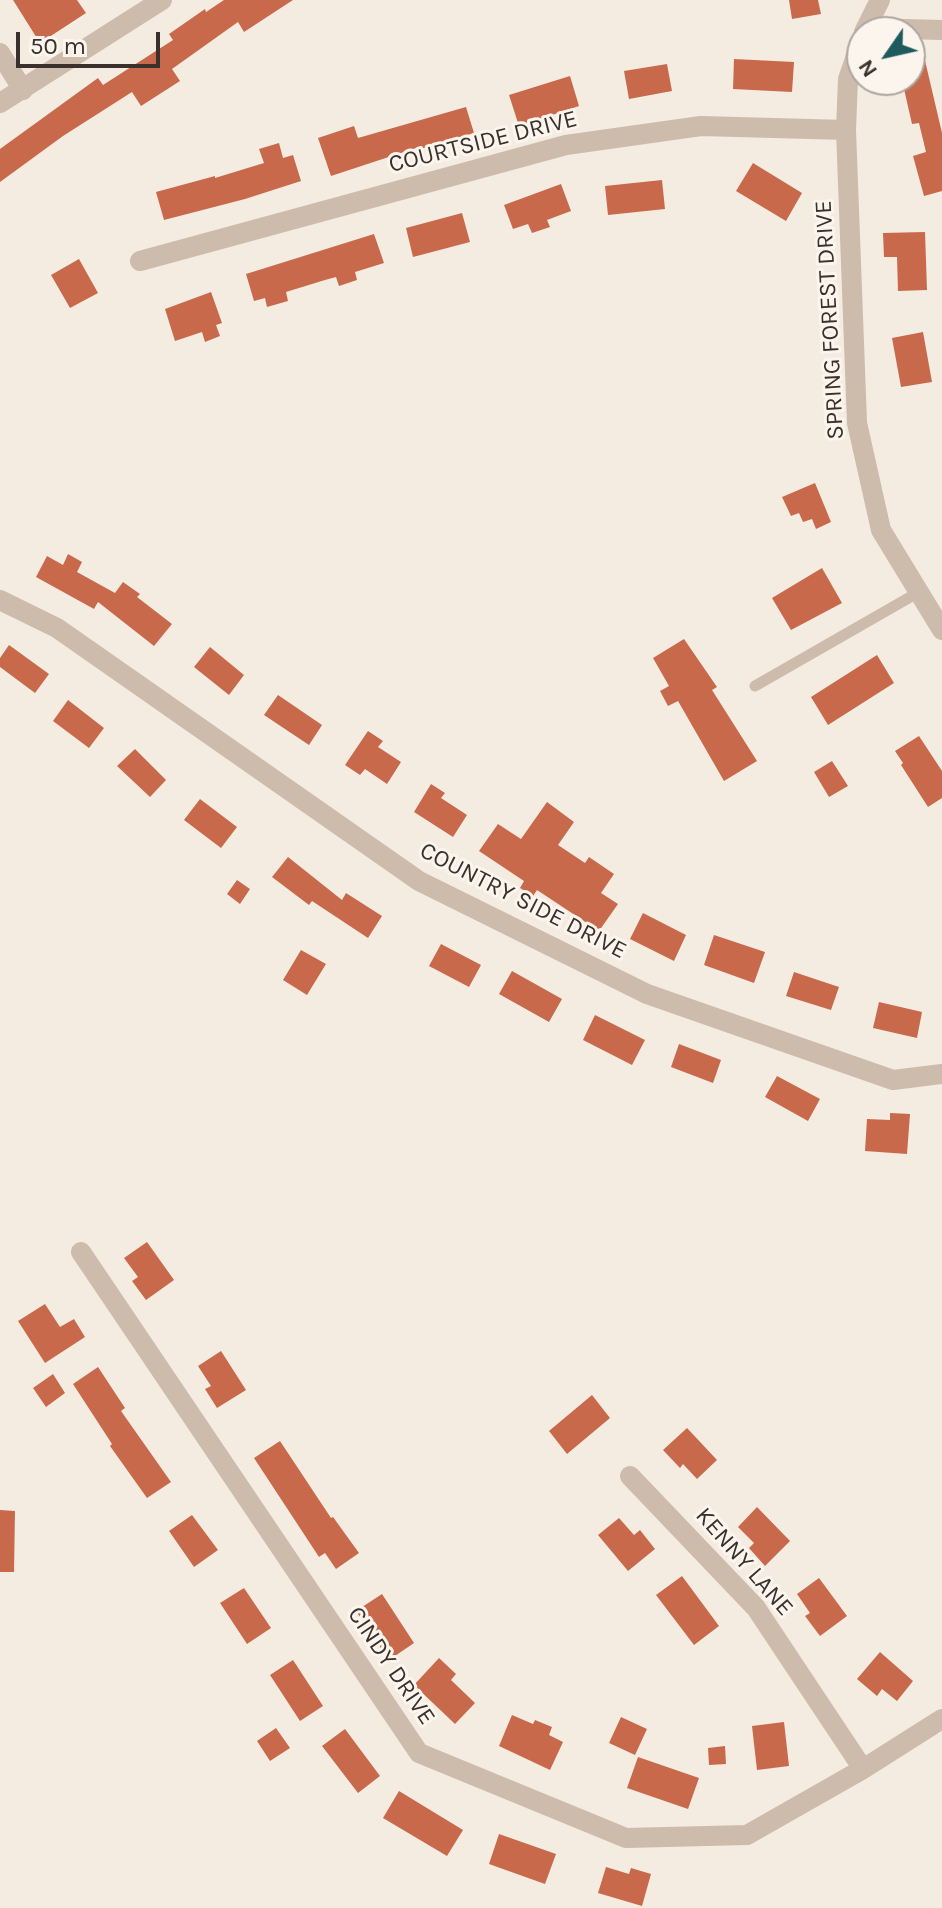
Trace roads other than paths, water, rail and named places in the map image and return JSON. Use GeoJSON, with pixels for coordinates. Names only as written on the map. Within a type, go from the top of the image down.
{"type":"FeatureCollection","features":[{"type":"Feature","properties":{"kind":"street"},"geometry":{"type":"LineString","coordinates":[[0,103],[162,0]]}},
{"type":"Feature","properties":{"kind":"street"},"geometry":{"type":"LineString","coordinates":[[0,53],[23,90]]}},
{"type":"Feature","properties":{"kind":"street","name":"SPRING FOREST DRIVE"},"geometry":{"type":"LineString","coordinates":[[847,96],[857,423],[881,530],[942,630]]}},
{"type":"Feature","properties":{"kind":"street","name":"COURTSIDE DRIVE"},"geometry":{"type":"LineString","coordinates":[[140,261],[566,145],[701,126],[846,130]]}},
{"type":"Feature","properties":{"kind":"street","name":"COUNTRY SIDE DRIVE"},"geometry":{"type":"LineString","coordinates":[[0,600],[57,628],[419,881],[647,994],[893,1080],[942,1074]]}},
{"type":"Feature","properties":{"kind":"street","name":"CINDY DRIVE"},"geometry":{"type":"LineString","coordinates":[[81,1252],[419,1753],[626,1838],[747,1835],[863,1769],[942,1719]]}},
{"type":"Feature","properties":{"kind":"street","name":"KENNY LANE"},"geometry":{"type":"LineString","coordinates":[[630,1476],[756,1608],[863,1769]]}},
{"type":"Feature","properties":{"kind":"lane"},"geometry":{"type":"LineString","coordinates":[[755,686],[919,592]]}}]}
